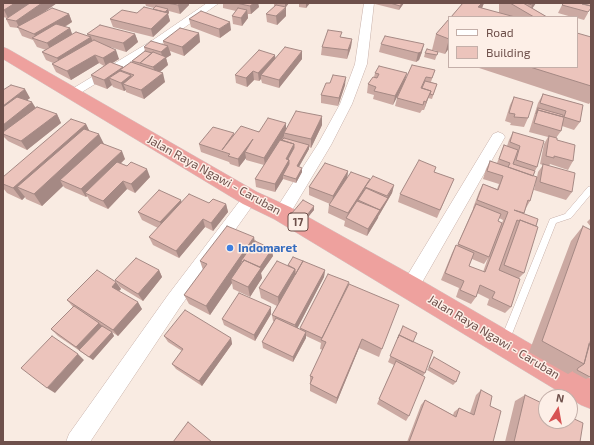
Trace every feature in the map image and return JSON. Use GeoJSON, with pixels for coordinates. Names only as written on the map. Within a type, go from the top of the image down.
{"type":"FeatureCollection","features":[{"type":"Feature","properties":{"kind":"highway","name":"Jalan Raya Ngawi - Caruban"},"geometry":{"type":"LineString","coordinates":[[3,52],[250,198],[282,213],[410,287],[591,395]]}},
{"type":"Feature","properties":{"kind":"street"},"geometry":{"type":"LineString","coordinates":[[73,92],[157,42],[214,3]]}},
{"type":"Feature","properties":{"kind":"street"},"geometry":{"type":"LineString","coordinates":[[282,213],[324,145],[346,104],[361,64],[369,3]]}},
{"type":"Feature","properties":{"kind":"street"},"geometry":{"type":"LineString","coordinates":[[410,287],[498,137]]}},
{"type":"Feature","properties":{"kind":"street"},"geometry":{"type":"LineString","coordinates":[[77,442],[174,301],[250,198]]}},
{"type":"Feature","properties":{"kind":"lane"},"geometry":{"type":"LineString","coordinates":[[503,343],[553,221],[568,216],[591,189]]}},
{"type":"Feature","properties":{"kind":"building"},"geometry":{"type":"Polygon","coordinates":[[[3,3],[15,3],[3,10],[3,3]]]}},
{"type":"Feature","properties":{"kind":"building"},"geometry":{"type":"Polygon","coordinates":[[[30,3],[42,3],[16,21],[6,19],[30,3]]]}},
{"type":"Feature","properties":{"kind":"building"},"geometry":{"type":"Polygon","coordinates":[[[166,3],[181,3],[178,5],[166,3]]]}},
{"type":"Feature","properties":{"kind":"building"},"geometry":{"type":"Polygon","coordinates":[[[236,3],[254,3],[250,6],[236,3]]]}},
{"type":"Feature","properties":{"kind":"building"},"geometry":{"type":"Polygon","coordinates":[[[390,3],[402,3],[400,6],[390,3]]]}},
{"type":"Feature","properties":{"kind":"building"},"geometry":{"type":"Polygon","coordinates":[[[463,3],[482,3],[478,7],[511,16],[452,16],[463,3]]]}},
{"type":"Feature","properties":{"kind":"building"},"geometry":{"type":"Polygon","coordinates":[[[510,3],[523,3],[545,16],[532,16],[510,3]]]}},
{"type":"Feature","properties":{"kind":"building"},"geometry":{"type":"Polygon","coordinates":[[[564,3],[580,3],[591,6],[591,8],[588,12],[562,5],[564,3]]]}},
{"type":"Feature","properties":{"kind":"building"},"geometry":{"type":"Polygon","coordinates":[[[591,3],[591,6],[582,4],[591,3]]]}},
{"type":"Feature","properties":{"kind":"building"},"geometry":{"type":"Polygon","coordinates":[[[276,5],[286,7],[276,16],[266,14],[276,5]]]}},
{"type":"Feature","properties":{"kind":"building"},"geometry":{"type":"Polygon","coordinates":[[[156,6],[168,9],[165,12],[153,9],[156,6]]]}},
{"type":"Feature","properties":{"kind":"building"},"geometry":{"type":"Polygon","coordinates":[[[144,7],[168,13],[151,29],[110,19],[122,10],[137,13],[144,7]]]}},
{"type":"Feature","properties":{"kind":"building"},"geometry":{"type":"Polygon","coordinates":[[[52,8],[69,14],[34,34],[17,27],[52,8]]]}},
{"type":"Feature","properties":{"kind":"building"},"geometry":{"type":"Polygon","coordinates":[[[238,8],[247,10],[241,18],[232,16],[238,8]]]}},
{"type":"Feature","properties":{"kind":"building"},"geometry":{"type":"Polygon","coordinates":[[[201,11],[230,22],[219,29],[189,19],[201,11]]]}},
{"type":"Feature","properties":{"kind":"building"},"geometry":{"type":"Polygon","coordinates":[[[448,20],[448,39],[436,34],[448,20]]]}},
{"type":"Feature","properties":{"kind":"building"},"geometry":{"type":"Polygon","coordinates":[[[56,24],[70,28],[47,43],[32,38],[56,24]]]}},
{"type":"Feature","properties":{"kind":"building"},"geometry":{"type":"Polygon","coordinates":[[[100,25],[135,34],[123,43],[87,34],[100,25]]]}},
{"type":"Feature","properties":{"kind":"building"},"geometry":{"type":"Polygon","coordinates":[[[180,28],[199,33],[182,47],[163,41],[180,28]]]}},
{"type":"Feature","properties":{"kind":"building"},"geometry":{"type":"Polygon","coordinates":[[[328,30],[342,32],[340,37],[352,39],[348,50],[322,47],[328,30]]]}},
{"type":"Feature","properties":{"kind":"building"},"geometry":{"type":"Polygon","coordinates":[[[76,32],[91,37],[57,58],[42,52],[76,32]]]}},
{"type":"Feature","properties":{"kind":"building"},"geometry":{"type":"Polygon","coordinates":[[[578,33],[591,37],[591,86],[533,68],[578,68],[578,33]]]}},
{"type":"Feature","properties":{"kind":"building"},"geometry":{"type":"Polygon","coordinates":[[[385,36],[424,44],[421,52],[418,53],[381,44],[385,36]]]}},
{"type":"Feature","properties":{"kind":"building"},"geometry":{"type":"Polygon","coordinates":[[[94,40],[116,50],[103,58],[95,55],[67,71],[52,64],[94,40]]]}},
{"type":"Feature","properties":{"kind":"building"},"geometry":{"type":"Polygon","coordinates":[[[151,41],[168,46],[161,52],[144,47],[151,41]]]}},
{"type":"Feature","properties":{"kind":"building"},"geometry":{"type":"Polygon","coordinates":[[[285,47],[302,51],[279,80],[261,75],[285,47]]]}},
{"type":"Feature","properties":{"kind":"building"},"geometry":{"type":"Polygon","coordinates":[[[427,49],[438,52],[437,55],[425,53],[427,49]]]}},
{"type":"Feature","properties":{"kind":"building"},"geometry":{"type":"Polygon","coordinates":[[[259,50],[275,55],[258,73],[253,71],[246,78],[235,75],[259,50]]]}},
{"type":"Feature","properties":{"kind":"building"},"geometry":{"type":"Polygon","coordinates":[[[145,51],[152,53],[140,63],[132,61],[145,51]]]}},
{"type":"Feature","properties":{"kind":"building"},"geometry":{"type":"Polygon","coordinates":[[[153,52],[166,57],[153,67],[140,63],[153,52]]]}},
{"type":"Feature","properties":{"kind":"building"},"geometry":{"type":"Polygon","coordinates":[[[110,62],[123,67],[104,80],[91,75],[110,62]]]}},
{"type":"Feature","properties":{"kind":"building"},"geometry":{"type":"Polygon","coordinates":[[[131,62],[163,73],[141,90],[123,84],[134,75],[120,70],[131,62]]]}},
{"type":"Feature","properties":{"kind":"building"},"geometry":{"type":"Polygon","coordinates":[[[412,65],[435,70],[432,78],[426,77],[421,88],[431,91],[423,105],[397,98],[412,65]]]}},
{"type":"Feature","properties":{"kind":"building"},"geometry":{"type":"Polygon","coordinates":[[[379,66],[407,73],[395,96],[374,91],[376,87],[368,84],[373,77],[377,78],[379,74],[375,73],[379,66]]]}},
{"type":"Feature","properties":{"kind":"building"},"geometry":{"type":"Polygon","coordinates":[[[120,71],[131,75],[121,83],[109,78],[120,71]]]}},
{"type":"Feature","properties":{"kind":"building"},"geometry":{"type":"Polygon","coordinates":[[[333,75],[346,77],[339,98],[321,95],[326,83],[330,83],[333,75]]]}},
{"type":"Feature","properties":{"kind":"building"},"geometry":{"type":"Polygon","coordinates":[[[425,81],[437,84],[433,95],[430,94],[431,91],[422,88],[425,81]]]}},
{"type":"Feature","properties":{"kind":"building"},"geometry":{"type":"Polygon","coordinates":[[[11,85],[25,89],[3,106],[3,90],[11,85]]]}},
{"type":"Feature","properties":{"kind":"building"},"geometry":{"type":"Polygon","coordinates":[[[543,94],[583,105],[580,122],[564,117],[566,111],[540,103],[543,94]]]}},
{"type":"Feature","properties":{"kind":"building"},"geometry":{"type":"Polygon","coordinates":[[[17,97],[32,102],[3,125],[3,107],[17,97]]]}},
{"type":"Feature","properties":{"kind":"building"},"geometry":{"type":"Polygon","coordinates":[[[514,97],[533,102],[528,118],[514,117],[515,114],[509,113],[514,97]]]}},
{"type":"Feature","properties":{"kind":"building"},"geometry":{"type":"Polygon","coordinates":[[[37,107],[57,114],[21,141],[3,134],[3,132],[37,107]]]}},
{"type":"Feature","properties":{"kind":"building"},"geometry":{"type":"Polygon","coordinates":[[[538,108],[563,115],[563,117],[538,110],[536,114],[538,108]]]}},
{"type":"Feature","properties":{"kind":"building"},"geometry":{"type":"Polygon","coordinates":[[[538,110],[564,117],[561,131],[534,123],[538,110]]]}},
{"type":"Feature","properties":{"kind":"building"},"geometry":{"type":"Polygon","coordinates":[[[296,111],[322,116],[311,139],[284,133],[296,111]]]}},
{"type":"Feature","properties":{"kind":"building"},"geometry":{"type":"Polygon","coordinates":[[[268,118],[286,123],[264,158],[245,152],[253,139],[238,159],[228,156],[230,154],[199,144],[213,127],[234,133],[222,150],[241,126],[259,132],[268,118]]]}},
{"type":"Feature","properties":{"kind":"building"},"geometry":{"type":"Polygon","coordinates":[[[71,119],[86,124],[13,188],[3,184],[3,177],[71,119]]]}},
{"type":"Feature","properties":{"kind":"building"},"geometry":{"type":"Polygon","coordinates":[[[84,129],[99,134],[34,194],[17,187],[84,129]]]}},
{"type":"Feature","properties":{"kind":"building"},"geometry":{"type":"Polygon","coordinates":[[[513,132],[544,141],[537,167],[516,160],[520,146],[510,142],[513,132]]]}},
{"type":"Feature","properties":{"kind":"building"},"geometry":{"type":"Polygon","coordinates":[[[549,136],[575,145],[573,161],[554,156],[554,158],[546,156],[549,136]]]}},
{"type":"Feature","properties":{"kind":"building"},"geometry":{"type":"Polygon","coordinates":[[[284,138],[309,145],[297,166],[302,168],[296,179],[283,175],[289,164],[288,159],[294,148],[294,144],[282,140],[284,138]]]}},
{"type":"Feature","properties":{"kind":"building"},"geometry":{"type":"Polygon","coordinates":[[[280,140],[294,144],[286,159],[289,160],[275,184],[255,179],[280,140]]]}},
{"type":"Feature","properties":{"kind":"building"},"geometry":{"type":"Polygon","coordinates":[[[101,143],[122,151],[81,189],[60,180],[101,143]]]}},
{"type":"Feature","properties":{"kind":"building"},"geometry":{"type":"Polygon","coordinates":[[[504,145],[518,150],[513,164],[535,171],[533,176],[508,167],[510,163],[499,159],[504,145]]]}},
{"type":"Feature","properties":{"kind":"building"},"geometry":{"type":"Polygon","coordinates":[[[419,160],[436,167],[434,172],[454,179],[440,210],[400,194],[419,160]]]}},
{"type":"Feature","properties":{"kind":"building"},"geometry":{"type":"Polygon","coordinates":[[[490,161],[537,177],[530,201],[528,200],[524,213],[514,210],[538,219],[536,226],[517,220],[499,270],[520,279],[511,307],[492,298],[495,292],[480,285],[476,297],[460,290],[464,281],[445,273],[456,245],[474,253],[469,266],[485,272],[508,212],[477,200],[483,184],[498,190],[503,176],[487,171],[490,161]]]}},
{"type":"Feature","properties":{"kind":"building"},"geometry":{"type":"Polygon","coordinates":[[[117,162],[127,166],[131,162],[147,169],[131,184],[123,181],[103,201],[85,193],[117,162]]]}},
{"type":"Feature","properties":{"kind":"building"},"geometry":{"type":"Polygon","coordinates":[[[325,163],[348,171],[333,196],[309,187],[325,163]]]}},
{"type":"Feature","properties":{"kind":"building"},"geometry":{"type":"Polygon","coordinates":[[[543,164],[575,173],[572,192],[540,182],[543,164]]]}},
{"type":"Feature","properties":{"kind":"building"},"geometry":{"type":"Polygon","coordinates":[[[351,172],[370,179],[348,213],[329,205],[351,172]]]}},
{"type":"Feature","properties":{"kind":"building"},"geometry":{"type":"Polygon","coordinates":[[[373,176],[394,185],[387,196],[365,187],[373,176]]]}},
{"type":"Feature","properties":{"kind":"building"},"geometry":{"type":"Polygon","coordinates":[[[366,188],[388,198],[380,210],[358,200],[366,188]]]}},
{"type":"Feature","properties":{"kind":"building"},"geometry":{"type":"Polygon","coordinates":[[[159,190],[181,200],[160,222],[138,212],[159,190]]]}},
{"type":"Feature","properties":{"kind":"building"},"geometry":{"type":"Polygon","coordinates":[[[189,194],[209,203],[213,199],[226,204],[211,223],[203,219],[176,251],[149,237],[189,194]]]}},
{"type":"Feature","properties":{"kind":"building"},"geometry":{"type":"Polygon","coordinates":[[[303,200],[314,206],[304,219],[292,213],[303,200]]]}},
{"type":"Feature","properties":{"kind":"building"},"geometry":{"type":"Polygon","coordinates":[[[357,201],[380,210],[368,229],[346,218],[357,201]]]}},
{"type":"Feature","properties":{"kind":"building"},"geometry":{"type":"Polygon","coordinates":[[[476,204],[501,214],[498,221],[502,223],[489,257],[458,244],[476,204]]]}},
{"type":"Feature","properties":{"kind":"building"},"geometry":{"type":"Polygon","coordinates":[[[520,220],[538,227],[524,273],[504,265],[520,220]]]}},
{"type":"Feature","properties":{"kind":"building"},"geometry":{"type":"Polygon","coordinates":[[[227,226],[254,237],[206,306],[184,295],[207,264],[200,261],[227,226]]]}},
{"type":"Feature","properties":{"kind":"building"},"geometry":{"type":"Polygon","coordinates":[[[583,226],[591,230],[591,339],[584,364],[542,341],[583,226]]]}},
{"type":"Feature","properties":{"kind":"building"},"geometry":{"type":"Polygon","coordinates":[[[255,241],[272,249],[260,267],[244,260],[243,262],[241,261],[255,241]]]}},
{"type":"Feature","properties":{"kind":"building"},"geometry":{"type":"Polygon","coordinates":[[[293,257],[303,261],[295,275],[295,269],[288,265],[293,257]]]}},
{"type":"Feature","properties":{"kind":"building"},"geometry":{"type":"Polygon","coordinates":[[[136,258],[159,270],[138,294],[115,280],[136,258]]]}},
{"type":"Feature","properties":{"kind":"building"},"geometry":{"type":"Polygon","coordinates":[[[244,260],[261,268],[248,287],[231,279],[244,260]]]}},
{"type":"Feature","properties":{"kind":"building"},"geometry":{"type":"Polygon","coordinates":[[[277,261],[295,269],[278,297],[259,288],[277,261]]]}},
{"type":"Feature","properties":{"kind":"building"},"geometry":{"type":"Polygon","coordinates":[[[303,261],[325,270],[295,325],[272,315],[303,261]]]}},
{"type":"Feature","properties":{"kind":"building"},"geometry":{"type":"Polygon","coordinates":[[[97,270],[116,282],[112,287],[138,302],[113,330],[67,300],[97,270]]]}},
{"type":"Feature","properties":{"kind":"building"},"geometry":{"type":"Polygon","coordinates":[[[328,274],[349,282],[322,338],[300,328],[328,274]]]}},
{"type":"Feature","properties":{"kind":"building"},"geometry":{"type":"Polygon","coordinates":[[[349,284],[399,305],[382,349],[362,339],[337,398],[310,384],[313,377],[310,376],[326,342],[321,340],[349,284]]]}},
{"type":"Feature","properties":{"kind":"building"},"geometry":{"type":"Polygon","coordinates":[[[239,293],[271,307],[254,335],[222,319],[239,293]]]}},
{"type":"Feature","properties":{"kind":"building"},"geometry":{"type":"Polygon","coordinates":[[[74,306],[99,323],[76,347],[51,329],[74,306]]]}},
{"type":"Feature","properties":{"kind":"building"},"geometry":{"type":"Polygon","coordinates":[[[185,310],[231,338],[199,381],[172,364],[183,349],[164,336],[185,310]]]}},
{"type":"Feature","properties":{"kind":"building"},"geometry":{"type":"Polygon","coordinates":[[[276,318],[306,332],[293,357],[262,342],[276,318]]]}},
{"type":"Feature","properties":{"kind":"building"},"geometry":{"type":"Polygon","coordinates":[[[102,326],[112,332],[89,357],[79,350],[102,326]]]}},
{"type":"Feature","properties":{"kind":"building"},"geometry":{"type":"Polygon","coordinates":[[[403,326],[417,333],[413,342],[399,335],[403,326]]]}},
{"type":"Feature","properties":{"kind":"building"},"geometry":{"type":"Polygon","coordinates":[[[399,335],[433,351],[425,373],[390,356],[399,335]]]}},
{"type":"Feature","properties":{"kind":"building"},"geometry":{"type":"Polygon","coordinates":[[[52,336],[78,354],[47,388],[21,368],[52,336]]]}},
{"type":"Feature","properties":{"kind":"building"},"geometry":{"type":"Polygon","coordinates":[[[589,344],[591,345],[590,377],[577,370],[584,364],[589,344]]]}},
{"type":"Feature","properties":{"kind":"building"},"geometry":{"type":"Polygon","coordinates":[[[434,357],[460,372],[456,382],[429,367],[434,357]]]}},
{"type":"Feature","properties":{"kind":"building"},"geometry":{"type":"Polygon","coordinates":[[[396,361],[425,377],[409,416],[379,399],[396,361]]]}},
{"type":"Feature","properties":{"kind":"building"},"geometry":{"type":"Polygon","coordinates":[[[481,390],[492,396],[490,406],[501,411],[493,442],[409,442],[425,400],[456,417],[459,408],[474,415],[481,390]]]}},
{"type":"Feature","properties":{"kind":"building"},"geometry":{"type":"Polygon","coordinates":[[[525,395],[538,401],[538,429],[578,429],[578,421],[583,423],[580,442],[514,442],[525,395]]]}},
{"type":"Feature","properties":{"kind":"building"},"geometry":{"type":"Polygon","coordinates":[[[188,422],[212,442],[173,442],[188,422]]]}},
{"type":"Feature","properties":{"kind":"place","name":"Indomaret"},"geometry":{"type":"Point","coordinates":[230,248]}}]}
